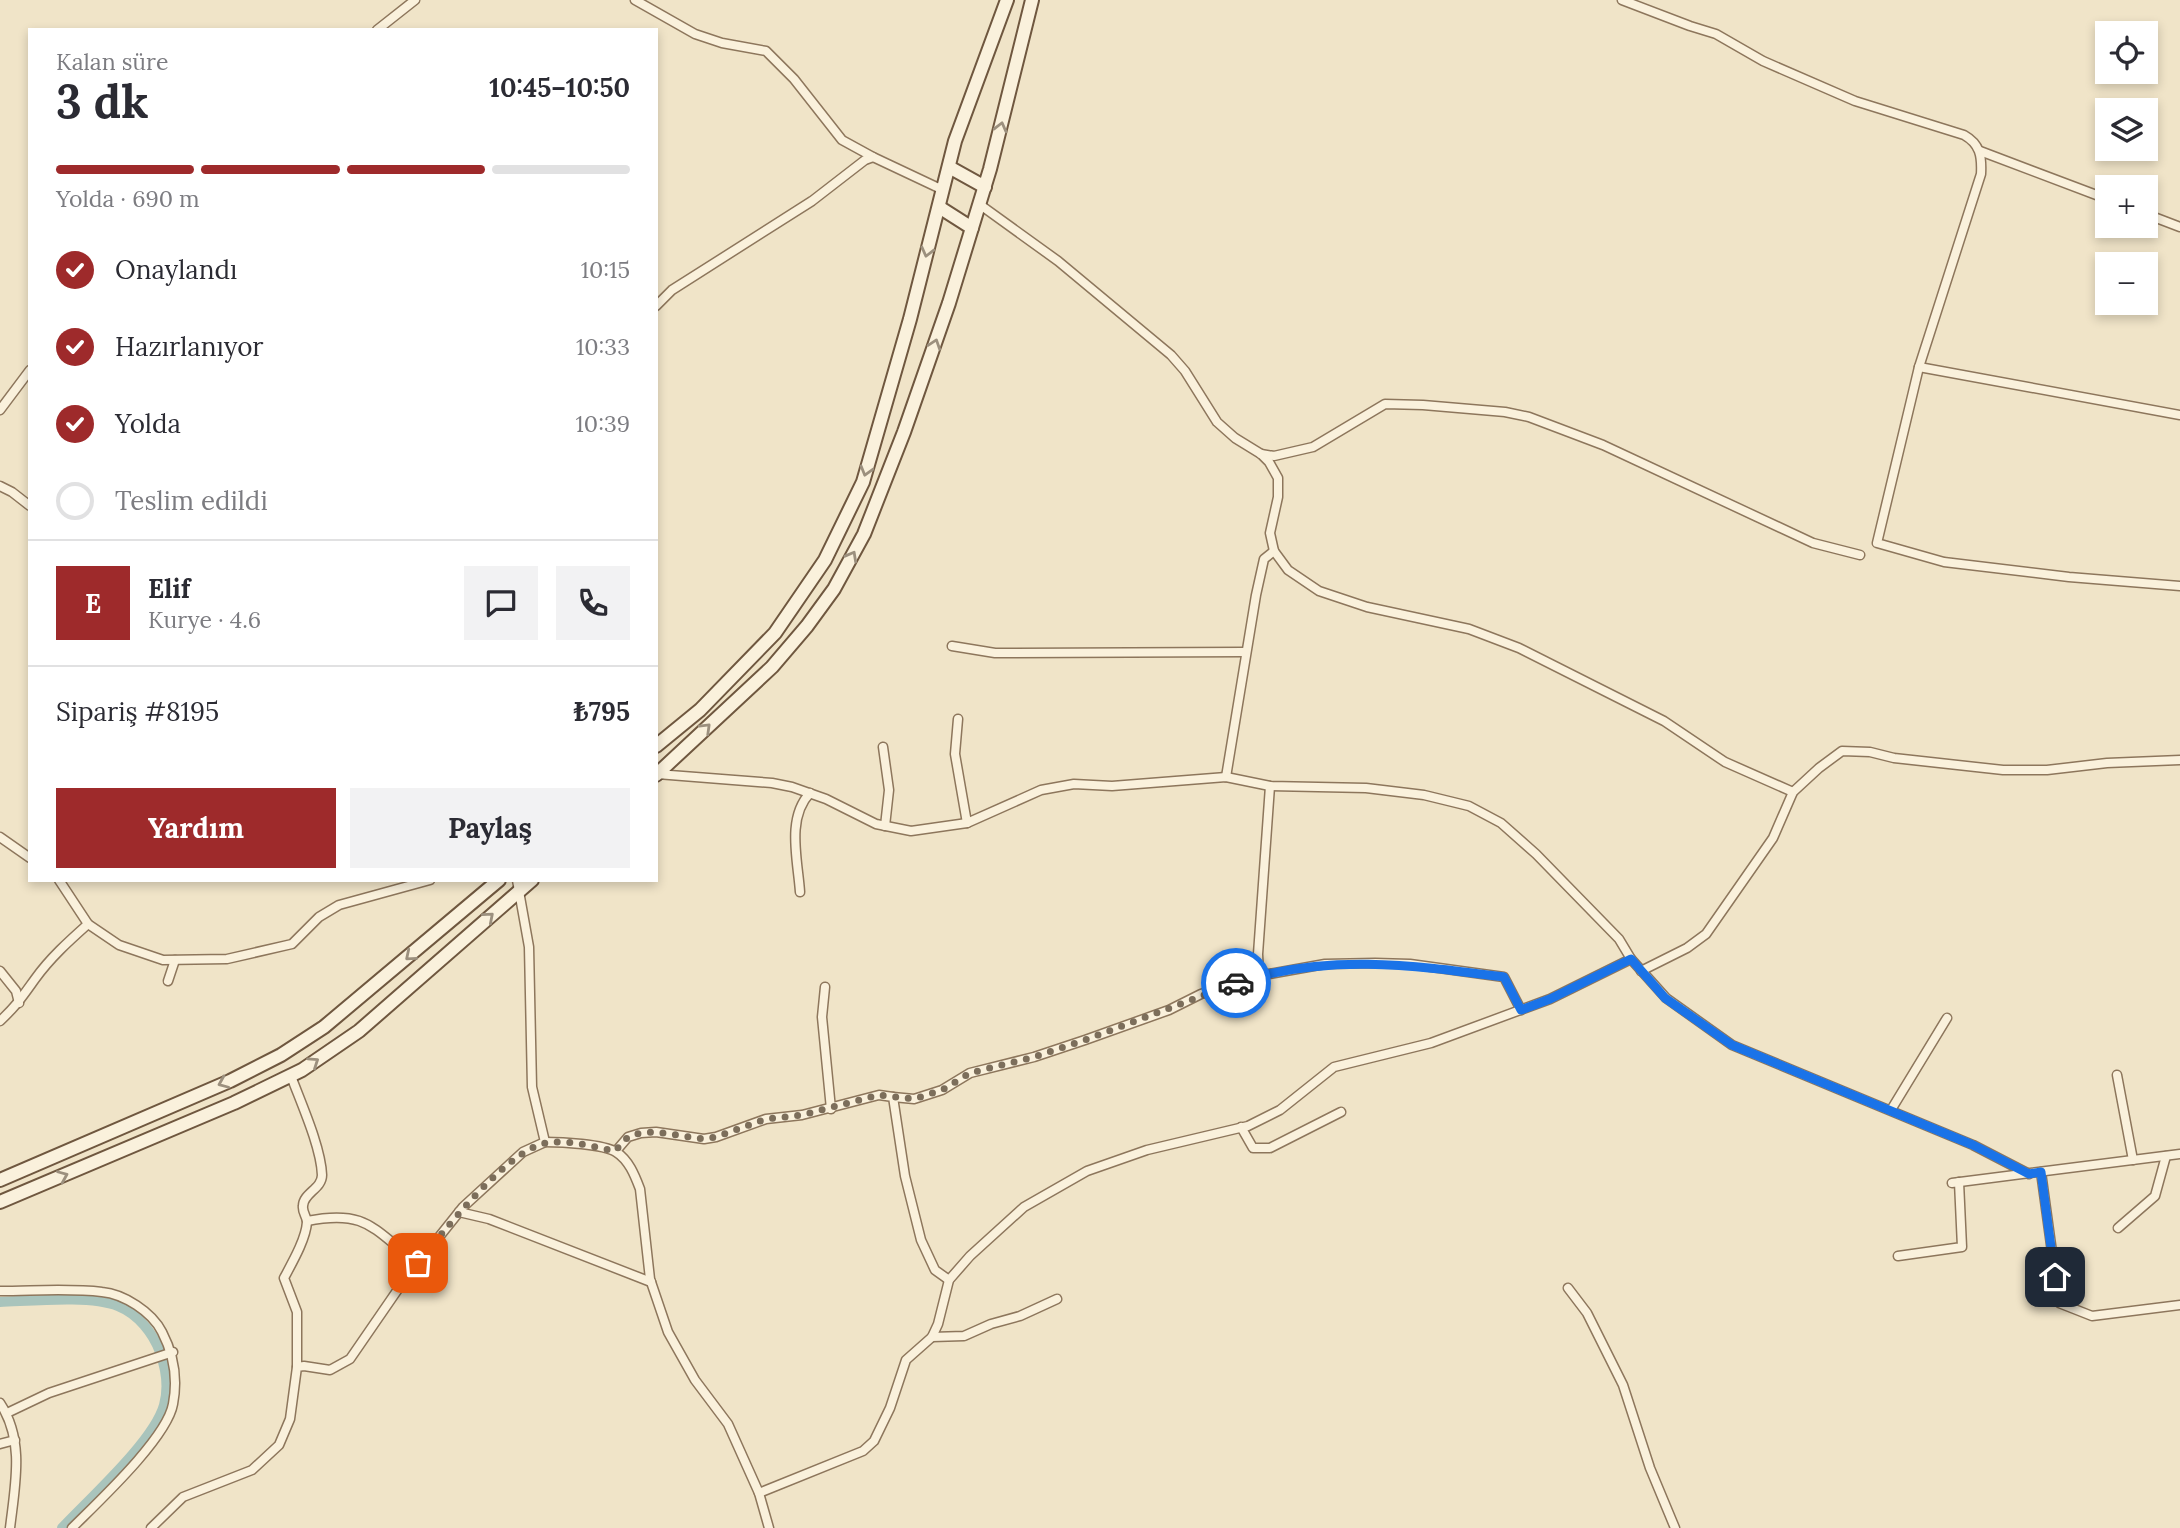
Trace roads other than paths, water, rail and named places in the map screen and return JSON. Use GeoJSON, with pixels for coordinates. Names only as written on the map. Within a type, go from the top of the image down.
{"type":"FeatureCollection","features":[{"type":"Feature","properties":{"kind":"main road"},"geometry":{"type":"LineString","coordinates":[[658,745],[699,710],[775,634],[825,560],[863,482],[910,319],[955,141],[1007,0]]}},
{"type":"Feature","properties":{"kind":"main road"},"geometry":{"type":"LineString","coordinates":[[658,773],[772,667],[834,589],[864,534],[904,432],[949,303],[985,187],[1032,0]]}},
{"type":"Feature","properties":{"kind":"main road"},"geometry":{"type":"LineString","coordinates":[[949,167],[985,187]]}},
{"type":"Feature","properties":{"kind":"main road"},"geometry":{"type":"LineString","coordinates":[[939,207],[972,228]]}},
{"type":"Feature","properties":{"kind":"main road"},"geometry":{"type":"LineString","coordinates":[[0,1180],[230,1081],[281,1055],[324,1027],[497,882]]}},
{"type":"Feature","properties":{"kind":"main road"},"geometry":{"type":"LineString","coordinates":[[0,1202],[234,1103],[291,1076],[359,1031],[518,886]]}},
{"type":"Feature","properties":{"kind":"street"},"geometry":{"type":"LineString","coordinates":[[380,28],[415,0]]}},
{"type":"Feature","properties":{"kind":"street"},"geometry":{"type":"LineString","coordinates":[[635,0],[695,34],[722,43],[766,51],[793,79],[842,140],[943,190]]}},
{"type":"Feature","properties":{"kind":"street"},"geometry":{"type":"LineString","coordinates":[[1622,0],[1716,34],[1763,61],[1854,101],[1964,135],[1973,140],[1980,151],[1981,174],[1919,367],[1877,543],[1944,562],[2069,577],[2180,586]]}},
{"type":"Feature","properties":{"kind":"street"},"geometry":{"type":"LineString","coordinates":[[1980,151],[2095,194]]}},
{"type":"Feature","properties":{"kind":"street"},"geometry":{"type":"LineString","coordinates":[[658,304],[672,290],[812,201],[865,160],[873,157]]}},
{"type":"Feature","properties":{"kind":"street"},"geometry":{"type":"LineString","coordinates":[[979,204],[1058,261],[1171,355],[1185,371],[1217,422],[1269,462],[1278,478],[1278,497],[1270,533],[1273,551],[1288,570],[1319,591],[1367,607],[1469,629],[1519,648],[1664,721],[1725,762],[1793,792]]}},
{"type":"Feature","properties":{"kind":"street"},"geometry":{"type":"LineString","coordinates":[[2158,219],[2180,227]]}},
{"type":"Feature","properties":{"kind":"street"},"geometry":{"type":"LineString","coordinates":[[1919,367],[2180,415]]}},
{"type":"Feature","properties":{"kind":"street"},"geometry":{"type":"LineString","coordinates":[[0,410],[28,373]]}},
{"type":"Feature","properties":{"kind":"street"},"geometry":{"type":"LineString","coordinates":[[1261,454],[1274,456],[1313,447],[1385,404],[1505,412],[1529,417],[1603,444],[1812,543],[1860,555]]}},
{"type":"Feature","properties":{"kind":"street"},"geometry":{"type":"LineString","coordinates":[[0,486],[28,504]]}},
{"type":"Feature","properties":{"kind":"street"},"geometry":{"type":"LineString","coordinates":[[1226,777],[1245,652],[1264,559],[1273,551]]}},
{"type":"Feature","properties":{"kind":"street"},"geometry":{"type":"LineString","coordinates":[[952,646],[995,653],[1245,652]]}},
{"type":"Feature","properties":{"kind":"street"},"geometry":{"type":"LineString","coordinates":[[958,719],[955,754],[967,823]]}},
{"type":"Feature","properties":{"kind":"street"},"geometry":{"type":"LineString","coordinates":[[883,747],[889,790],[885,826]]}},
{"type":"Feature","properties":{"kind":"street"},"geometry":{"type":"LineString","coordinates":[[1641,971],[1687,948],[1706,934],[1773,838],[1793,792],[1842,751],[1870,752],[1894,758],[2003,770],[2047,770],[2107,763],[2180,760]]}},
{"type":"Feature","properties":{"kind":"street"},"geometry":{"type":"LineString","coordinates":[[658,774],[772,783],[826,799],[876,824],[911,831],[967,823],[1041,790],[1074,785],[1112,786],[1226,777],[1269,786],[1367,788],[1424,794],[1469,806],[1502,823],[1536,854],[1619,939],[1631,959],[1665,998],[1732,1045],[1973,1145],[2029,1174]]}},
{"type":"Feature","properties":{"kind":"street"},"geometry":{"type":"LineString","coordinates":[[1259,976],[1258,954],[1269,786]]}},
{"type":"Feature","properties":{"kind":"street"},"geometry":{"type":"LineString","coordinates":[[800,892],[797,820],[803,801],[810,793]]}},
{"type":"Feature","properties":{"kind":"street"},"geometry":{"type":"LineString","coordinates":[[0,837],[28,857]]}},
{"type":"Feature","properties":{"kind":"street"},"geometry":{"type":"LineString","coordinates":[[60,882],[88,923],[119,946],[163,960],[226,959],[292,944],[319,917],[339,905],[423,882]]}},
{"type":"Feature","properties":{"kind":"street"},"geometry":{"type":"LineString","coordinates":[[518,886],[529,947],[532,1087],[545,1143]]}},
{"type":"Feature","properties":{"kind":"street"},"geometry":{"type":"LineString","coordinates":[[0,1021],[19,1003],[35,978],[64,945],[88,923]]}},
{"type":"Feature","properties":{"kind":"street"},"geometry":{"type":"LineString","coordinates":[[759,1493],[830,1466],[863,1451],[874,1441],[890,1408],[906,1360],[932,1337],[949,1280],[970,1256],[1024,1208],[1087,1171],[1147,1150],[1241,1127],[1280,1110],[1334,1067],[1431,1043],[1550,999],[1631,959]]}},
{"type":"Feature","properties":{"kind":"street"},"geometry":{"type":"LineString","coordinates":[[168,981],[175,960]]}},
{"type":"Feature","properties":{"kind":"street"},"geometry":{"type":"LineString","coordinates":[[615,1151],[628,1137],[640,1133],[656,1132],[704,1139],[766,1119],[831,1109],[879,1095],[914,1099],[942,1090],[970,1073],[1034,1057],[1085,1040],[1169,1010],[1201,994],[1259,976],[1325,964],[1375,962],[1504,977],[1521,1010]]}},
{"type":"Feature","properties":{"kind":"street"},"geometry":{"type":"LineString","coordinates":[[0,971],[16,991],[19,1003]]}},
{"type":"Feature","properties":{"kind":"street"},"geometry":{"type":"LineString","coordinates":[[825,987],[821,1017],[831,1109]]}},
{"type":"Feature","properties":{"kind":"street"},"geometry":{"type":"LineString","coordinates":[[1891,1110],[1947,1018]]}},
{"type":"Feature","properties":{"kind":"street"},"geometry":{"type":"LineString","coordinates":[[2117,1075],[2133,1160]]}},
{"type":"Feature","properties":{"kind":"street"},"geometry":{"type":"LineString","coordinates":[[151,1528],[183,1497],[252,1470],[279,1445],[290,1419],[297,1367],[297,1312],[284,1278],[297,1254],[307,1221],[302,1207],[320,1184],[322,1176],[315,1143],[291,1076]]}},
{"type":"Feature","properties":{"kind":"street"},"geometry":{"type":"LineString","coordinates":[[893,1097],[905,1176],[922,1240],[935,1270],[949,1280]]}},
{"type":"Feature","properties":{"kind":"street"},"geometry":{"type":"LineString","coordinates":[[1241,1127],[1253,1148],[1269,1148],[1341,1112]]}},
{"type":"Feature","properties":{"kind":"street"},"geometry":{"type":"LineString","coordinates":[[297,1367],[330,1370],[350,1360],[418,1263],[458,1212],[523,1152],[545,1143],[570,1142],[615,1151],[627,1163],[640,1189],[651,1282],[668,1332],[695,1380],[728,1424],[759,1493],[769,1528]]}},
{"type":"Feature","properties":{"kind":"street"},"geometry":{"type":"LineString","coordinates":[[1898,1256],[1962,1247],[1956,1183],[2180,1154]]}},
{"type":"Feature","properties":{"kind":"street"},"geometry":{"type":"LineString","coordinates":[[2118,1228],[2155,1195],[2166,1156]]}},
{"type":"Feature","properties":{"kind":"street"},"geometry":{"type":"LineString","coordinates":[[2041,1172],[2059,1303],[2092,1316],[2180,1305]]}},
{"type":"Feature","properties":{"kind":"street"},"geometry":{"type":"LineString","coordinates":[[458,1212],[489,1219],[651,1282]]}},
{"type":"Feature","properties":{"kind":"street"},"geometry":{"type":"LineString","coordinates":[[307,1221],[346,1217],[370,1223],[418,1263]]}},
{"type":"Feature","properties":{"kind":"street"},"geometry":{"type":"LineString","coordinates":[[1568,1288],[1587,1313],[1623,1385],[1650,1468],[1675,1528]]}},
{"type":"Feature","properties":{"kind":"street"},"geometry":{"type":"LineString","coordinates":[[0,1291],[104,1292],[136,1304],[159,1325],[166,1354],[176,1375],[173,1407],[163,1427],[135,1464],[72,1528]]}},
{"type":"Feature","properties":{"kind":"street"},"geometry":{"type":"LineString","coordinates":[[932,1337],[964,1336],[991,1324],[1020,1316],[1057,1299]]}},
{"type":"Feature","properties":{"kind":"street"},"geometry":{"type":"LineString","coordinates":[[7,1413],[49,1393],[166,1354]]}},
{"type":"Feature","properties":{"kind":"street"},"geometry":{"type":"LineString","coordinates":[[0,1403],[7,1413],[15,1440],[18,1469],[10,1528]]}},
{"type":"Feature","properties":{"kind":"street"},"geometry":{"type":"LineString","coordinates":[[0,1444],[15,1440]]}},
{"type":"Feature","properties":{"kind":"waterway"},"geometry":{"type":"LineString","coordinates":[[0,1302],[77,1300],[118,1306],[144,1325],[162,1358],[166,1392],[158,1419],[134,1452],[62,1528]]}}]}
